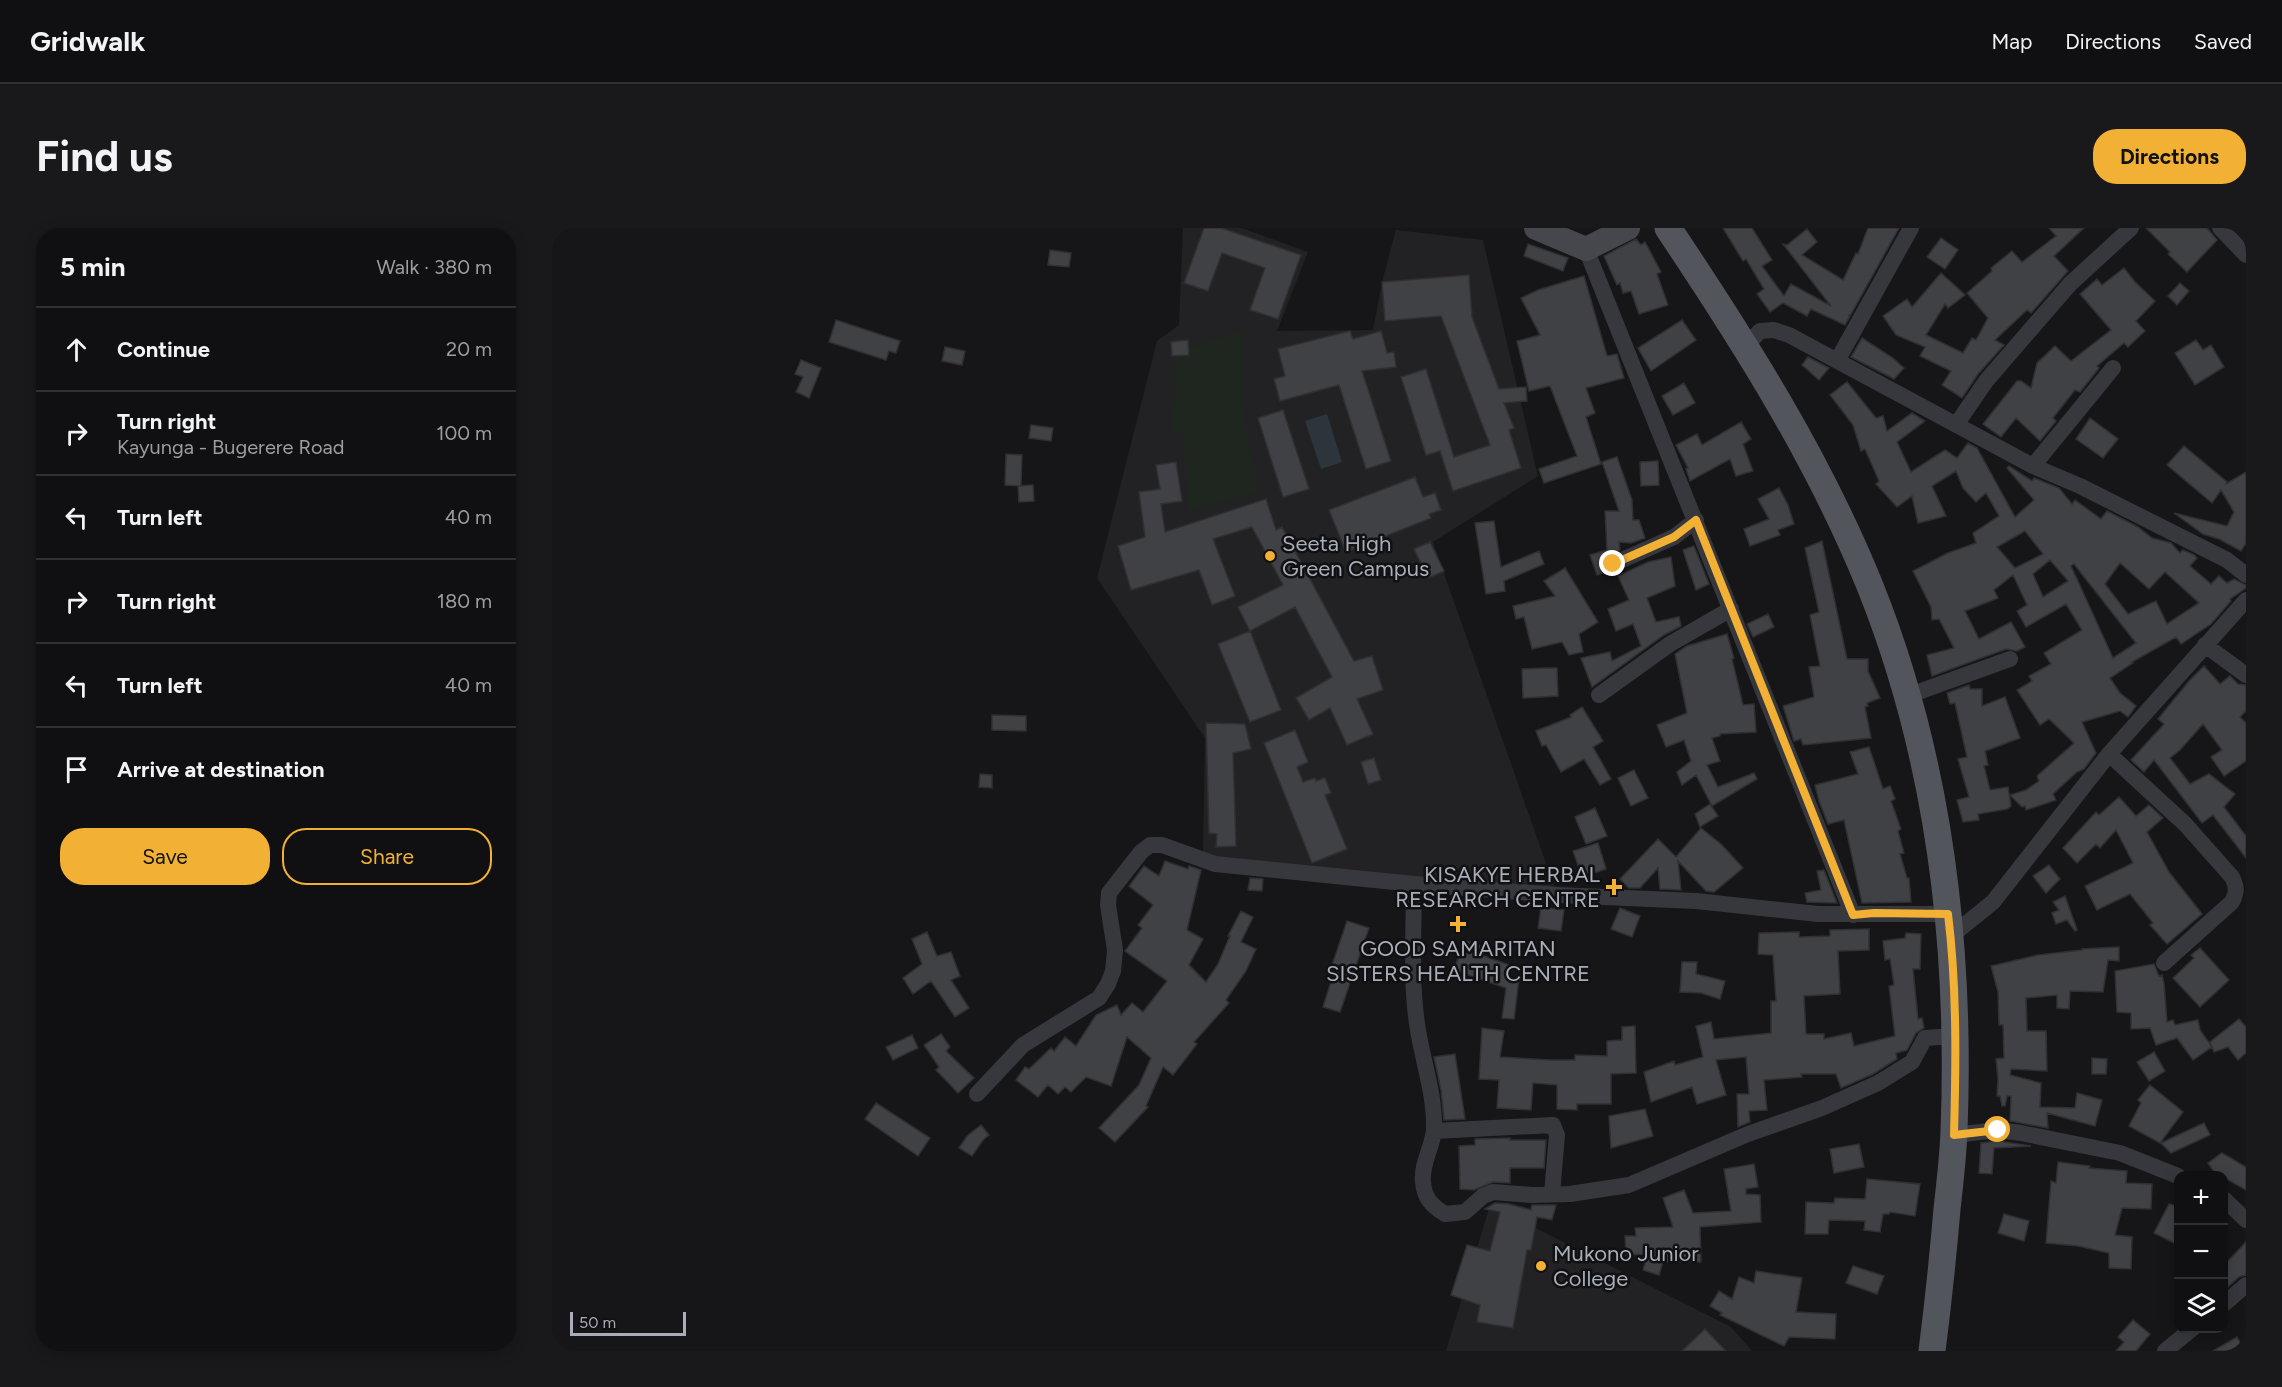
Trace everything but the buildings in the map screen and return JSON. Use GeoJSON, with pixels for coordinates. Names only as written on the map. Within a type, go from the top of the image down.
{"type":"FeatureCollection","features":[{"type":"Feature","properties":{"kind":"main road"},"geometry":{"type":"LineString","coordinates":[[1668,228],[1746,346],[1793,424],[1835,506],[1870,586],[1907,696],[1933,809],[1949,925],[1954,1036],[1954,1135],[1932,1351]]}},
{"type":"Feature","properties":{"kind":"street"},"geometry":{"type":"LineString","coordinates":[[1536,228],[1586,249],[1853,915]]}},
{"type":"Feature","properties":{"kind":"street"},"geometry":{"type":"LineString","coordinates":[[1586,249],[1628,228]]}},
{"type":"Feature","properties":{"kind":"street"},"geometry":{"type":"LineString","coordinates":[[1837,361],[1911,228]]}},
{"type":"Feature","properties":{"kind":"street"},"geometry":{"type":"LineString","coordinates":[[1956,425],[1986,381],[2070,284],[2131,228]]}},
{"type":"Feature","properties":{"kind":"street"},"geometry":{"type":"LineString","coordinates":[[2220,228],[2246,255]]}},
{"type":"Feature","properties":{"kind":"street"},"geometry":{"type":"LineString","coordinates":[[1746,346],[1760,331],[1774,330],[1789,335],[2033,466],[2080,486],[2227,560],[2246,575]]}},
{"type":"Feature","properties":{"kind":"street"},"geometry":{"type":"LineString","coordinates":[[2033,466],[2113,368]]}},
{"type":"Feature","properties":{"kind":"street"},"geometry":{"type":"LineString","coordinates":[[1613,564],[1674,537],[1696,520]]}},
{"type":"Feature","properties":{"kind":"street"},"geometry":{"type":"LineString","coordinates":[[977,1094],[1023,1045],[1099,999],[1113,971],[1115,950],[1108,905],[1109,893],[1141,852],[1150,846],[1162,846],[1215,864],[1414,884],[1558,895],[1696,902],[1789,912],[1853,915],[1874,913],[1949,925],[1993,902],[2109,754],[2246,600]]}},
{"type":"Feature","properties":{"kind":"street"},"geometry":{"type":"LineString","coordinates":[[1599,695],[1670,644],[1731,609]]}},
{"type":"Feature","properties":{"kind":"street"},"geometry":{"type":"LineString","coordinates":[[2205,645],[2246,675]]}},
{"type":"Feature","properties":{"kind":"street"},"geometry":{"type":"LineString","coordinates":[[1907,696],[2010,659]]}},
{"type":"Feature","properties":{"kind":"street"},"geometry":{"type":"LineString","coordinates":[[2109,754],[2185,824],[2232,877],[2236,885],[2236,893],[2232,902],[2164,963]]}},
{"type":"Feature","properties":{"kind":"street"},"geometry":{"type":"LineString","coordinates":[[1414,884],[1414,986],[1418,1030],[1428,1075],[1434,1131],[1424,1164],[1423,1181],[1426,1199],[1444,1214],[1465,1212],[1484,1196],[1493,1192],[1552,1194],[1594,1192],[1629,1185],[1749,1134],[1822,1108],[1878,1083],[1912,1062],[1925,1038],[1954,1036]]}},
{"type":"Feature","properties":{"kind":"street"},"geometry":{"type":"LineString","coordinates":[[1434,1131],[1553,1125],[1557,1135],[1552,1194]]}},
{"type":"Feature","properties":{"kind":"street"},"geometry":{"type":"LineString","coordinates":[[1954,1135],[1998,1130],[2021,1133],[2120,1153],[2174,1174]]}},
{"type":"Feature","properties":{"kind":"street"},"geometry":{"type":"LineString","coordinates":[[2228,1204],[2246,1220]]}},
{"type":"Feature","properties":{"kind":"street"},"geometry":{"type":"LineString","coordinates":[[2228,1300],[2246,1285]]}},
{"type":"Feature","properties":{"kind":"street"},"geometry":{"type":"LineString","coordinates":[[2165,1351],[2188,1333]]}},
{"type":"Feature","properties":{"kind":"shaded area","name":"Seeta High Green Campus"},"geometry":{"type":"Polygon","coordinates":[[[1183,228],[1242,228],[1308,252],[1277,331],[1373,330],[1382,282],[1396,230],[1483,240],[1538,476],[1433,542],[1555,889],[1411,877],[1203,855],[1205,738],[1097,578],[1157,341],[1179,325],[1183,228]]]}},
{"type":"Feature","properties":{"kind":"shaded area"},"geometry":{"type":"Polygon","coordinates":[[[1242,331],[1244,421],[1259,492],[1189,510],[1183,433],[1171,435],[1176,351],[1242,331]]]}},
{"type":"Feature","properties":{"kind":"shaded area"},"geometry":{"type":"Polygon","coordinates":[[[1327,414],[1342,462],[1321,469],[1305,421],[1327,414]]]}},
{"type":"Feature","properties":{"kind":"shaded area","name":"Mukono Junior College"},"geometry":{"type":"Polygon","coordinates":[[[1490,1205],[1731,1327],[1752,1351],[1446,1351],[1490,1205]]]}},
{"type":"Feature","properties":{"kind":"place","name":"Seeta High Green Campus"},"geometry":{"type":"Point","coordinates":[1270,556]}},
{"type":"Feature","properties":{"kind":"place","name":"KISAKYE HERBAL RESEARCH CENTRE"},"geometry":{"type":"Point","coordinates":[1614,887]}},
{"type":"Feature","properties":{"kind":"place","name":"GOOD SAMARITAN SISTERS HEALTH CENTRE"},"geometry":{"type":"Point","coordinates":[1458,924]}},
{"type":"Feature","properties":{"kind":"place","name":"Mukono Junior College"},"geometry":{"type":"Point","coordinates":[1541,1266]}},
{"type":"Feature","properties":{"kind":"route"},"geometry":{"type":"LineString","coordinates":[[1613,564],[1674,537],[1696,520],[1853,915],[1948,914],[1951,936],[1954,1036],[1954,1135],[1998,1130]]}}]}
